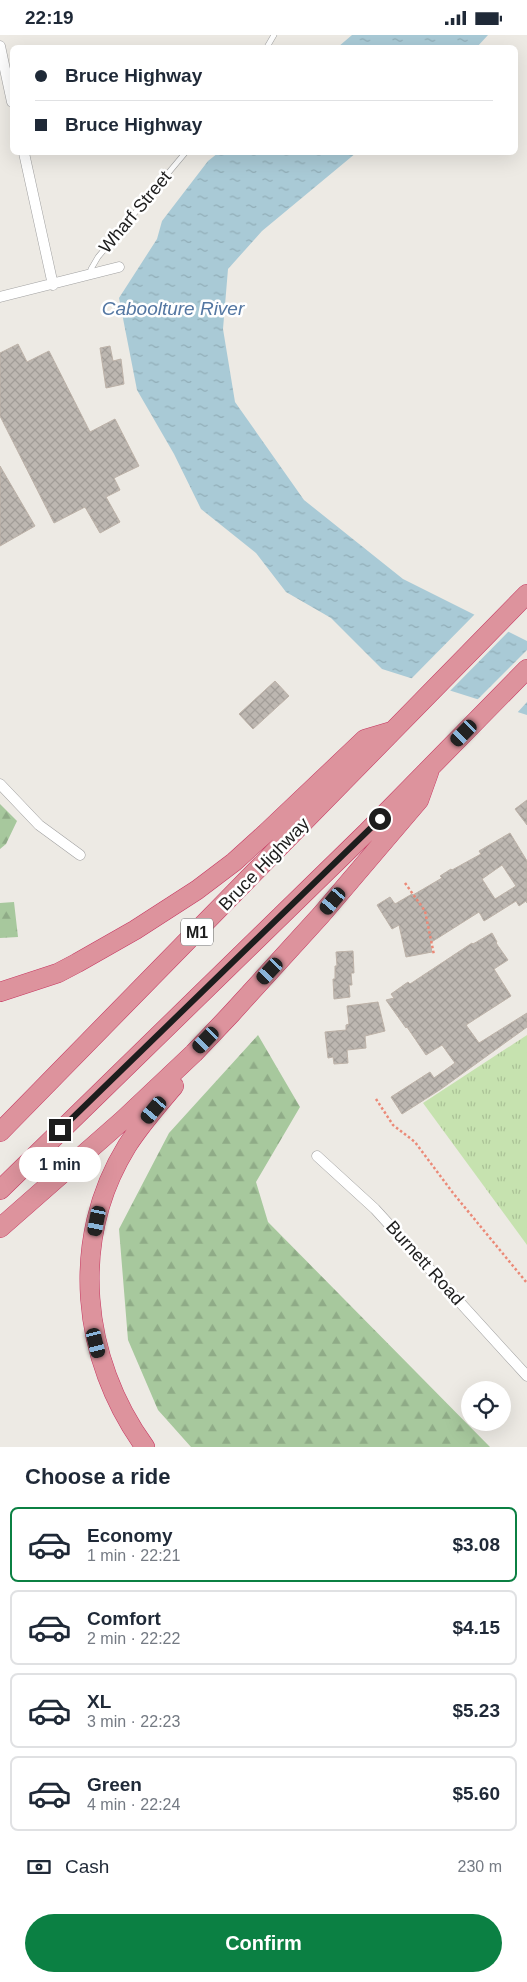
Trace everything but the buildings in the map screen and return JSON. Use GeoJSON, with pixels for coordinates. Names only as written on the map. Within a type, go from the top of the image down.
{"type":"FeatureCollection","features":[{"type":"Feature","properties":{"kind":"highway","name":"Bruce Highway"},"geometry":{"type":"LineString","coordinates":[[0,1132],[527,594]]}},
{"type":"Feature","properties":{"kind":"highway","name":"M1"},"geometry":{"type":"LineString","coordinates":[[0,1191],[432,767],[527,669]]}},
{"type":"Feature","properties":{"kind":"highway"},"geometry":{"type":"LineString","coordinates":[[0,992],[58,973],[104,948],[198,890],[234,862],[365,739],[393,731]]}},
{"type":"Feature","properties":{"kind":"highway"},"geometry":{"type":"LineString","coordinates":[[0,1228],[123,1120],[194,1053],[290,950],[419,800],[432,767]]}},
{"type":"Feature","properties":{"kind":"highway"},"geometry":{"type":"LineString","coordinates":[[145,1447],[117,1400],[100,1361],[92,1322],[90,1261],[102,1203],[118,1163],[127,1146],[147,1118],[184,1075],[194,1053]]}},
{"type":"Feature","properties":{"kind":"street"},"geometry":{"type":"LineString","coordinates":[[0,47],[10,93]]}},
{"type":"Feature","properties":{"kind":"street"},"geometry":{"type":"LineString","coordinates":[[24,155],[53,285]]}},
{"type":"Feature","properties":{"kind":"street","name":"Wharf Street"},"geometry":{"type":"LineString","coordinates":[[0,297],[119,267]]}},
{"type":"Feature","properties":{"kind":"street"},"geometry":{"type":"LineString","coordinates":[[0,784],[39,825],[80,855]]}},
{"type":"Feature","properties":{"kind":"street","name":"Burnett Road"},"geometry":{"type":"LineString","coordinates":[[317,1156],[375,1209],[527,1376]]}},
{"type":"Feature","properties":{"kind":"lane","name":"Wharf Street"},"geometry":{"type":"LineString","coordinates":[[90,275],[93,264],[108,244],[183,155]]}},
{"type":"Feature","properties":{"kind":"path"},"geometry":{"type":"LineString","coordinates":[[405,883],[425,911],[434,955]]}},
{"type":"Feature","properties":{"kind":"path"},"geometry":{"type":"LineString","coordinates":[[376,1099],[393,1125],[416,1142],[453,1193],[527,1283]]}},
{"type":"Feature","properties":{"kind":"green space"},"geometry":{"type":"Polygon","coordinates":[[[0,804],[17,821],[6,844],[0,849],[0,804]]]}},
{"type":"Feature","properties":{"kind":"green space"},"geometry":{"type":"Polygon","coordinates":[[[14,902],[18,937],[0,938],[0,903],[14,902]]]}},
{"type":"Feature","properties":{"kind":"green space"},"geometry":{"type":"Polygon","coordinates":[[[258,1035],[300,1107],[256,1182],[268,1222],[461,1418],[461,1431],[474,1431],[490,1447],[191,1447],[158,1410],[128,1340],[119,1229],[169,1133],[258,1035]]]}},
{"type":"Feature","properties":{"kind":"green space"},"geometry":{"type":"Polygon","coordinates":[[[527,1035],[527,1245],[423,1103],[527,1035]]]}},
{"type":"Feature","properties":{"kind":"water"},"geometry":{"type":"Polygon","coordinates":[[[352,35],[488,35],[479,45],[340,45],[352,35]]]}},
{"type":"Feature","properties":{"kind":"water","name":"Caboolture River"},"geometry":{"type":"Polygon","coordinates":[[[216,155],[354,155],[262,231],[228,269],[223,329],[235,402],[304,500],[403,579],[527,641],[527,715],[382,669],[331,618],[286,592],[256,553],[201,509],[174,454],[137,390],[119,298],[157,239],[162,221],[208,161],[216,155]]]}},
{"type":"Feature","properties":{"kind":"pier"},"geometry":{"type":"Polygon","coordinates":[[[476,613],[509,631],[448,693],[410,680],[476,613]]]}},
{"type":"Feature","properties":{"kind":"pier"},"geometry":{"type":"Polygon","coordinates":[[[527,650],[527,702],[516,714],[476,701],[527,650]]]}},
{"type":"Feature","properties":{"kind":"route"},"geometry":{"type":"LineString","coordinates":[[60,1130],[380,819]]}}]}
